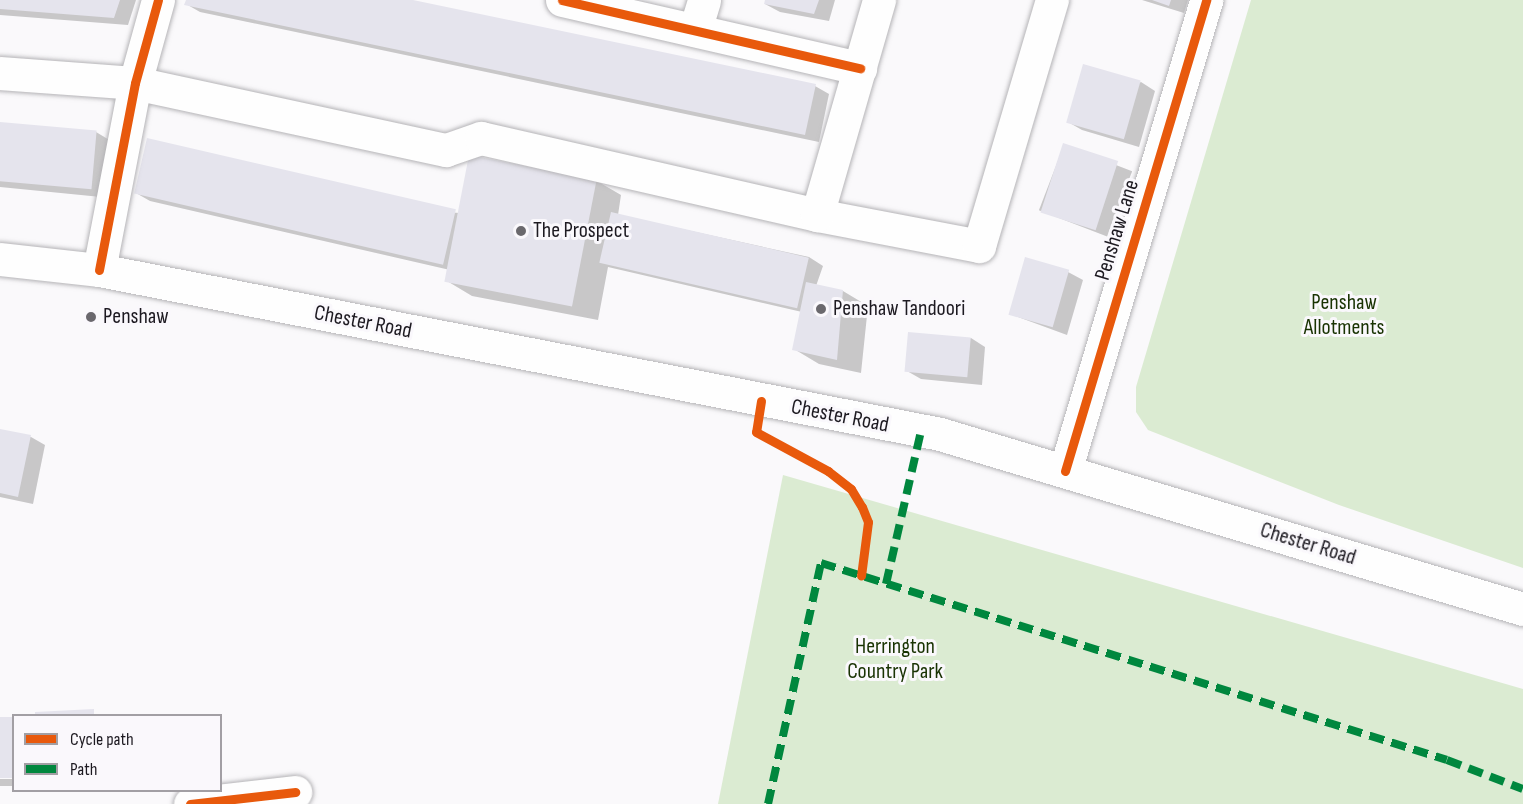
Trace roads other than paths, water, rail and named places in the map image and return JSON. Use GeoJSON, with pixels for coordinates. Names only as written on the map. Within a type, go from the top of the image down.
{"type":"FeatureCollection","features":[{"type":"Feature","properties":{"kind":"main road"},"geometry":{"type":"LineString","coordinates":[[99,270],[135,84],[158,0]]}},
{"type":"Feature","properties":{"kind":"main road"},"geometry":{"type":"LineString","coordinates":[[562,0],[699,15],[860,68]]}},
{"type":"Feature","properties":{"kind":"main road"},"geometry":{"type":"LineString","coordinates":[[817,215],[879,0]]}},
{"type":"Feature","properties":{"kind":"main road"},"geometry":{"type":"LineString","coordinates":[[0,73],[135,84],[446,150],[481,138],[817,215],[979,246],[1052,0]]}},
{"type":"Feature","properties":{"kind":"main road","name":"Penshaw Lane"},"geometry":{"type":"LineString","coordinates":[[1065,471],[1206,0]]}},
{"type":"Feature","properties":{"kind":"main road","name":"Chester Road"},"geometry":{"type":"LineString","coordinates":[[0,259],[99,270],[940,434],[1523,609]]}},
{"type":"Feature","properties":{"kind":"main road"},"geometry":{"type":"LineString","coordinates":[[190,804],[295,792]]}},
{"type":"Feature","properties":{"kind":"place","name":"The Prospect"},"geometry":{"type":"Point","coordinates":[521,231]}},
{"type":"Feature","properties":{"kind":"place","name":"Penshaw Tandoori"},"geometry":{"type":"Point","coordinates":[821,309]}},
{"type":"Feature","properties":{"kind":"place","name":"Penshaw"},"geometry":{"type":"Point","coordinates":[91,317]}},
{"type":"Feature","properties":{"kind":"park label","name":"Penshaw Allotments"},"geometry":{"type":"Point","coordinates":[1344,314]}},
{"type":"Feature","properties":{"kind":"park label","name":"Herrington Country Park"},"geometry":{"type":"Point","coordinates":[895,658]}}]}
